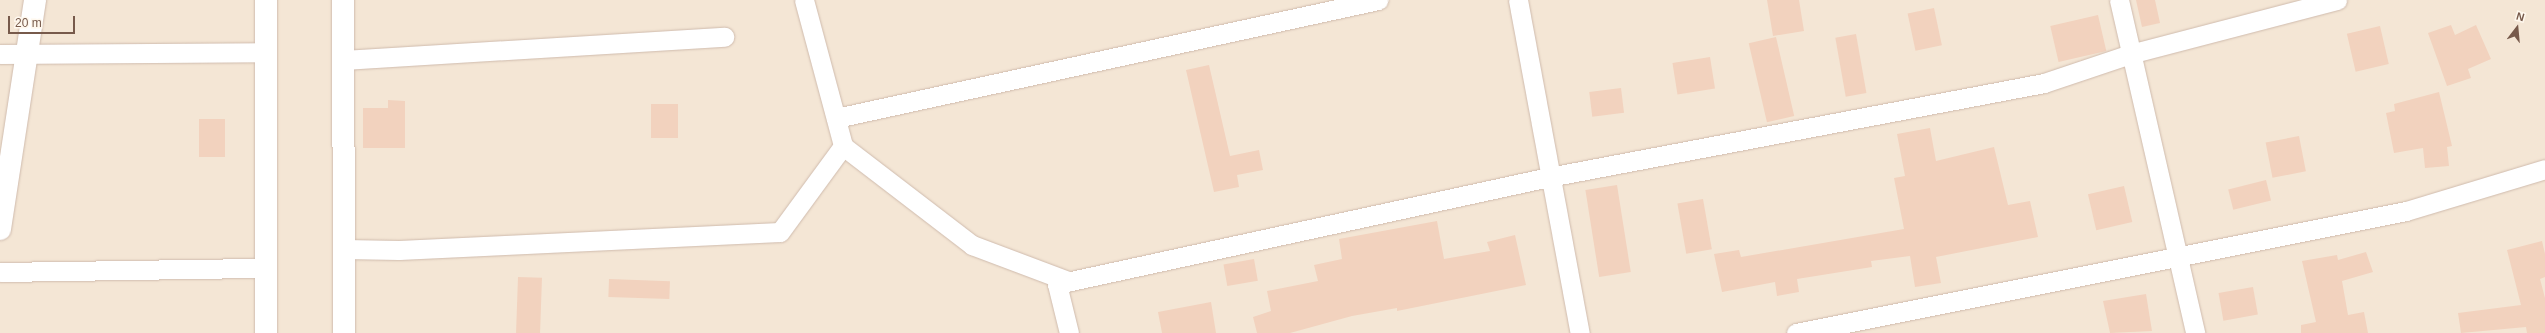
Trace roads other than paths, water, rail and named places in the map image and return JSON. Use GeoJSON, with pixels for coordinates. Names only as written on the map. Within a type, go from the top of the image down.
{"type":"FeatureCollection","features":[{"type":"Feature","properties":{"kind":"main road"},"geometry":{"type":"LineString","coordinates":[[0,229],[35,0]]}},
{"type":"Feature","properties":{"kind":"main road"},"geometry":{"type":"LineString","coordinates":[[266,0],[266,333]]}},
{"type":"Feature","properties":{"kind":"main road"},"geometry":{"type":"LineString","coordinates":[[343,0],[344,333]]}},
{"type":"Feature","properties":{"kind":"street"},"geometry":{"type":"LineString","coordinates":[[804,0],[836,118],[842,146],[972,244],[1068,282]]}},
{"type":"Feature","properties":{"kind":"street"},"geometry":{"type":"LineString","coordinates":[[836,118],[1378,0]]}},
{"type":"Feature","properties":{"kind":"street"},"geometry":{"type":"LineString","coordinates":[[1518,0],[1549,177],[1580,333]]}},
{"type":"Feature","properties":{"kind":"street"},"geometry":{"type":"LineString","coordinates":[[2119,0],[2130,54],[2195,333]]}},
{"type":"Feature","properties":{"kind":"street"},"geometry":{"type":"LineString","coordinates":[[1069,333],[1057,284],[1549,177],[2044,83],[2130,54],[2337,0]]}},
{"type":"Feature","properties":{"kind":"street"},"geometry":{"type":"LineString","coordinates":[[343,60],[724,37]]}},
{"type":"Feature","properties":{"kind":"street"},"geometry":{"type":"LineString","coordinates":[[0,54],[266,52]]}},
{"type":"Feature","properties":{"kind":"street"},"geometry":{"type":"LineString","coordinates":[[344,249],[399,250],[780,232],[842,146]]}},
{"type":"Feature","properties":{"kind":"street"},"geometry":{"type":"LineString","coordinates":[[1796,333],[2406,211],[2545,169]]}},
{"type":"Feature","properties":{"kind":"street"},"geometry":{"type":"LineString","coordinates":[[0,272],[266,268]]}}]}
